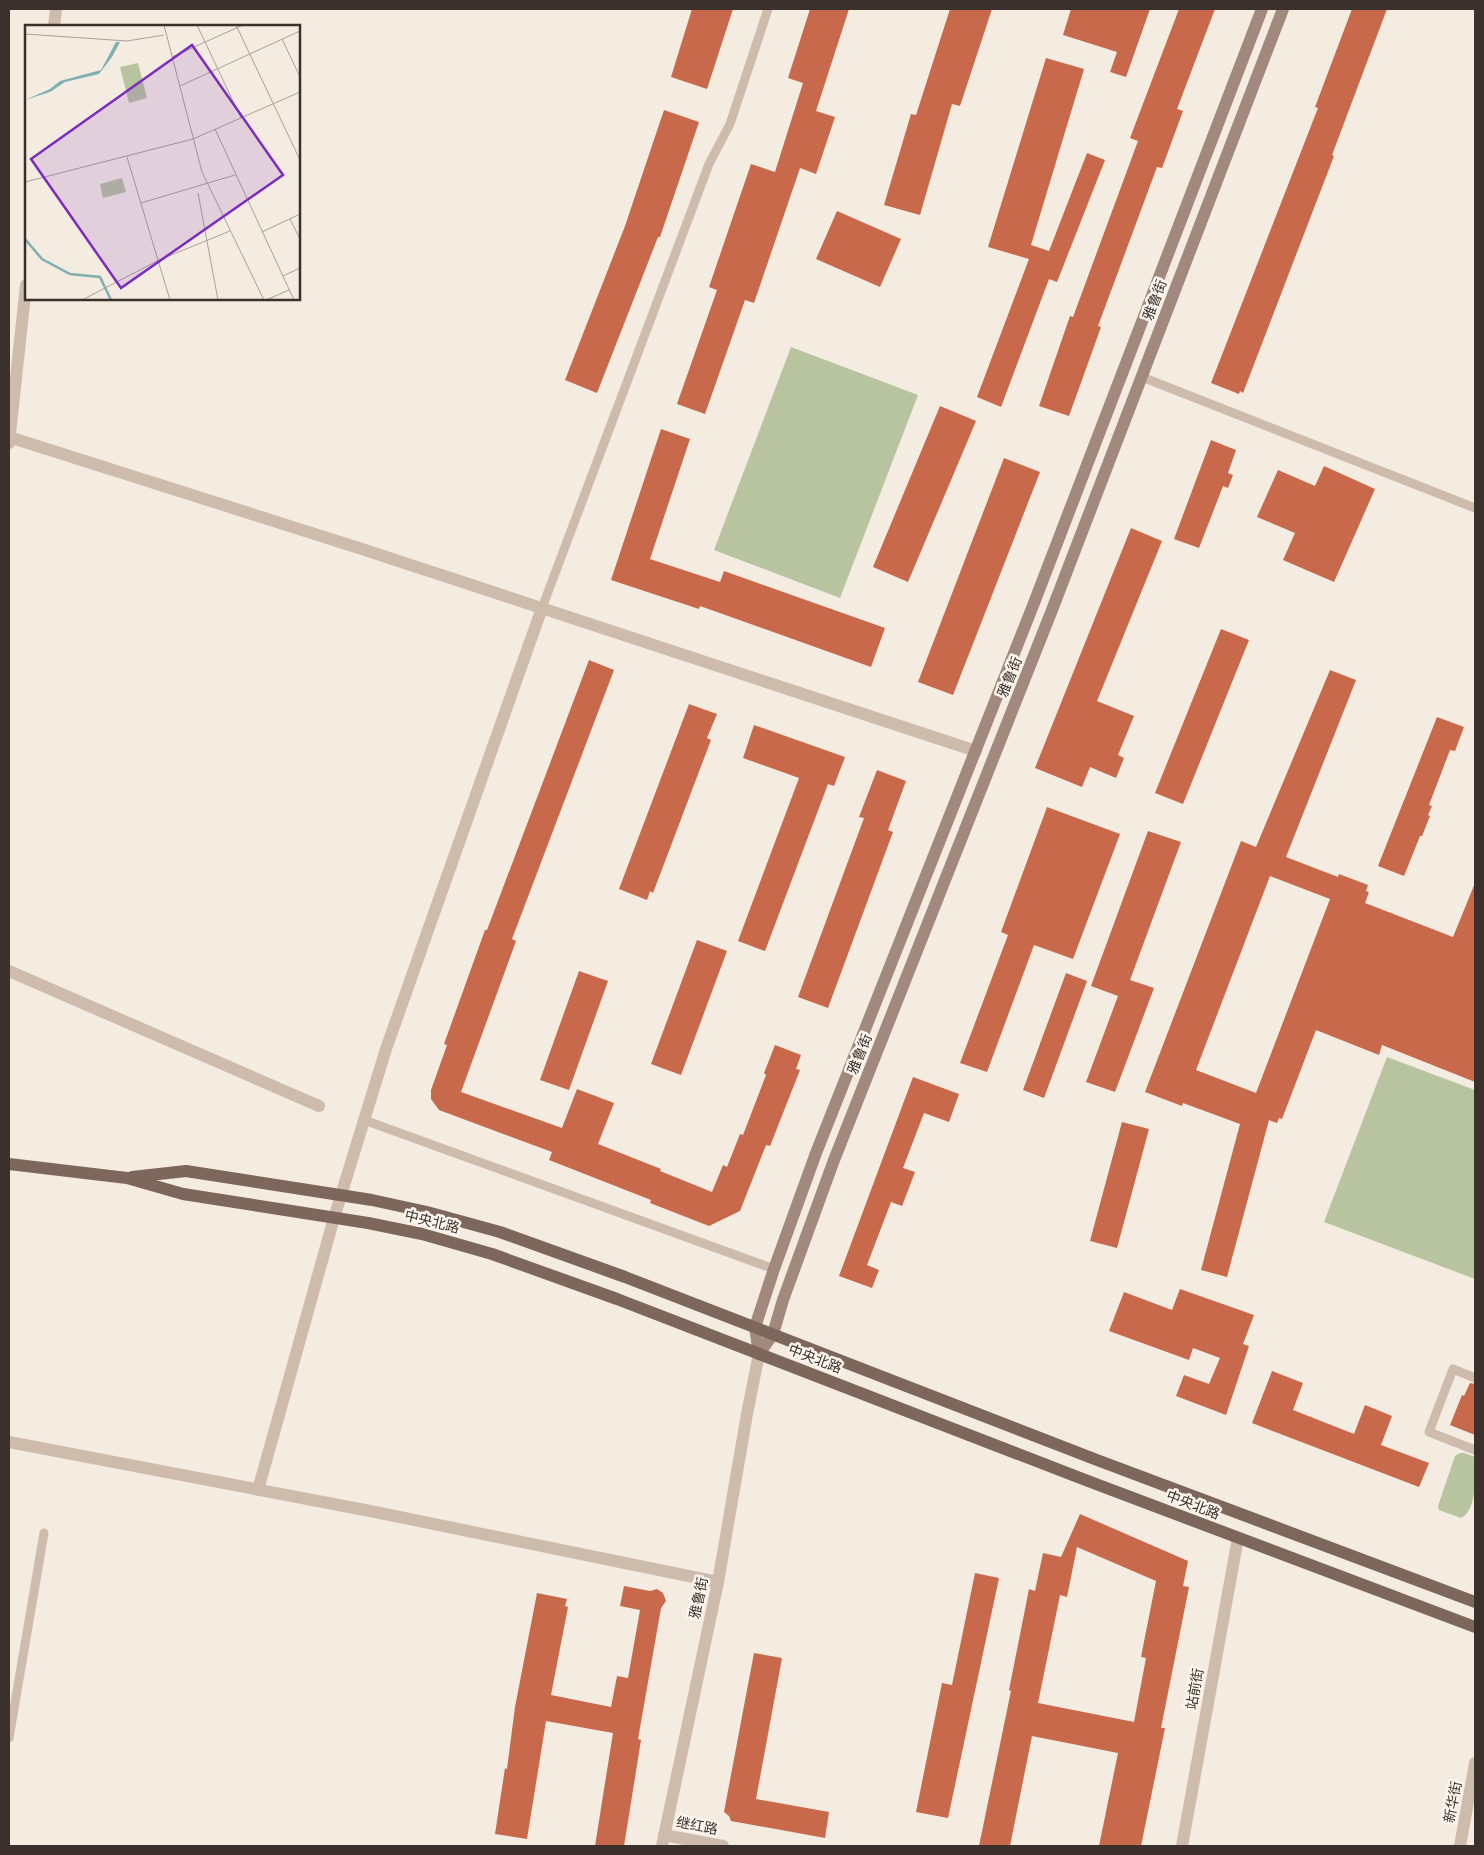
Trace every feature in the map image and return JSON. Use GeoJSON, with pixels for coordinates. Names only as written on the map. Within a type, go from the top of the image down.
{"type":"FeatureCollection","features":[{"type":"Feature","properties":{"kind":"main road","name":"雅鲁街"},"geometry":{"type":"LineString","coordinates":[[759,1354],[755,1327],[774,1268],[816,1153],[1038,594],[1262,9]]}},
{"type":"Feature","properties":{"kind":"main road","name":"雅鲁街"},"geometry":{"type":"LineString","coordinates":[[759,1354],[773,1334],[789,1283],[834,1160],[1052,610],[1283,9]]}},
{"type":"Feature","properties":{"kind":"main road","name":"中央北路"},"geometry":{"type":"LineString","coordinates":[[9,1164],[127,1178],[182,1194],[422,1234],[492,1254],[617,1299],[1475,1627]]}},
{"type":"Feature","properties":{"kind":"main road","name":"中央北路"},"geometry":{"type":"LineString","coordinates":[[127,1178],[186,1171],[341,1195],[427,1212],[500,1232],[625,1277],[1088,1456],[1475,1602]]}},
{"type":"Feature","properties":{"kind":"street"},"geometry":{"type":"LineString","coordinates":[[54,25],[56,9]]}},
{"type":"Feature","properties":{"kind":"street"},"geometry":{"type":"LineString","coordinates":[[25,294],[9,439],[362,549],[976,751]]}},
{"type":"Feature","properties":{"kind":"street"},"geometry":{"type":"LineString","coordinates":[[258,1490],[334,1218],[386,1049],[542,608]]}},
{"type":"Feature","properties":{"kind":"street"},"geometry":{"type":"LineString","coordinates":[[9,971],[319,1106]]}},
{"type":"Feature","properties":{"kind":"street","name":"雅鲁街"},"geometry":{"type":"LineString","coordinates":[[663,1841],[718,1582],[759,1354]]}},
{"type":"Feature","properties":{"kind":"street"},"geometry":{"type":"LineString","coordinates":[[9,1442],[718,1582]]}},
{"type":"Feature","properties":{"kind":"street","name":"站前街"},"geometry":{"type":"LineString","coordinates":[[1182,1846],[1238,1538]]}},
{"type":"Feature","properties":{"kind":"street","name":"新华街"},"geometry":{"type":"LineString","coordinates":[[1460,1846],[1475,1763]]}},
{"type":"Feature","properties":{"kind":"street","name":"继红路"},"geometry":{"type":"LineString","coordinates":[[663,1841],[723,1846]]}},
{"type":"Feature","properties":{"kind":"lane"},"geometry":{"type":"LineString","coordinates":[[542,608],[709,164],[730,124],[768,9]]}},
{"type":"Feature","properties":{"kind":"lane"},"geometry":{"type":"LineString","coordinates":[[1142,377],[1475,508]]}},
{"type":"Feature","properties":{"kind":"lane"},"geometry":{"type":"LineString","coordinates":[[364,1120],[774,1268]]}},
{"type":"Feature","properties":{"kind":"lane"},"geometry":{"type":"LineString","coordinates":[[1475,1378],[1453,1369],[1429,1432],[1475,1450]]}},
{"type":"Feature","properties":{"kind":"lane"},"geometry":{"type":"LineString","coordinates":[[9,1738],[44,1533]]}},
{"type":"Feature","properties":{"kind":"green space"},"geometry":{"type":"Polygon","coordinates":[[[791,347],[918,395],[840,598],[714,550],[791,347]]]}},
{"type":"Feature","properties":{"kind":"green space"},"geometry":{"type":"Polygon","coordinates":[[[1387,1057],[1475,1090],[1475,1279],[1324,1222],[1387,1057]]]}},
{"type":"Feature","properties":{"kind":"green space"},"geometry":{"type":"Polygon","coordinates":[[[1460,1453],[1475,1457],[1473,1499],[1466,1514],[1461,1518],[1439,1510],[1438,1506],[1455,1456],[1460,1453]]]}},
{"type":"Feature","properties":{"kind":"building"},"geometry":{"type":"Polygon","coordinates":[[[692,9],[733,9],[707,89],[671,77],[692,9]]]}},
{"type":"Feature","properties":{"kind":"building"},"geometry":{"type":"Polygon","coordinates":[[[810,9],[849,9],[816,111],[835,117],[816,174],[800,168],[754,303],[745,300],[705,414],[677,404],[717,290],[709,287],[751,164],[775,172],[803,83],[788,78],[810,9]]]}},
{"type":"Feature","properties":{"kind":"building"},"geometry":{"type":"Polygon","coordinates":[[[950,9],[992,9],[960,106],[952,104],[920,215],[884,205],[911,114],[916,115],[950,9]]]}},
{"type":"Feature","properties":{"kind":"building"},"geometry":{"type":"Polygon","coordinates":[[[1071,9],[1150,9],[1126,77],[1110,72],[1117,52],[1063,35],[1071,9]]]}},
{"type":"Feature","properties":{"kind":"building"},"geometry":{"type":"Polygon","coordinates":[[[1179,9],[1215,9],[1177,109],[1183,111],[1162,168],[1157,167],[1098,326],[1101,327],[1069,416],[1039,406],[1070,316],[1073,317],[1138,141],[1130,138],[1179,9]]]}},
{"type":"Feature","properties":{"kind":"building"},"geometry":{"type":"Polygon","coordinates":[[[1352,9],[1387,9],[1332,155],[1334,156],[1243,393],[1240,391],[1239,394],[1211,383],[1318,108],[1315,107],[1352,9]]]}},
{"type":"Feature","properties":{"kind":"building"},"geometry":{"type":"Polygon","coordinates":[[[1046,58],[1084,69],[1031,245],[1049,251],[1087,153],[1105,160],[1057,282],[1049,279],[1001,407],[977,397],[1029,259],[988,247],[1046,58]]]}},
{"type":"Feature","properties":{"kind":"building"},"geometry":{"type":"Polygon","coordinates":[[[664,110],[699,122],[660,237],[658,237],[597,393],[565,380],[625,226],[664,110]]]}},
{"type":"Feature","properties":{"kind":"building"},"geometry":{"type":"Polygon","coordinates":[[[837,211],[901,239],[880,287],[816,259],[837,211]]]}},
{"type":"Feature","properties":{"kind":"building"},"geometry":{"type":"Polygon","coordinates":[[[940,406],[976,421],[908,582],[873,567],[940,406]]]}},
{"type":"Feature","properties":{"kind":"building"},"geometry":{"type":"Polygon","coordinates":[[[661,429],[690,439],[650,559],[720,582],[724,571],[885,628],[871,667],[700,606],[699,609],[611,580],[661,429]]]}},
{"type":"Feature","properties":{"kind":"building"},"geometry":{"type":"Polygon","coordinates":[[[1211,440],[1236,450],[1228,473],[1233,475],[1228,488],[1223,486],[1199,548],[1174,539],[1211,440]]]}},
{"type":"Feature","properties":{"kind":"building"},"geometry":{"type":"Polygon","coordinates":[[[1004,458],[1040,472],[953,695],[918,682],[1004,458]]]}},
{"type":"Feature","properties":{"kind":"building"},"geometry":{"type":"Polygon","coordinates":[[[1324,466],[1375,489],[1334,582],[1283,560],[1295,533],[1257,517],[1278,470],[1315,486],[1324,466]]]}},
{"type":"Feature","properties":{"kind":"building"},"geometry":{"type":"Polygon","coordinates":[[[1131,528],[1162,541],[1097,701],[1134,716],[1118,755],[1124,758],[1116,778],[1090,767],[1082,787],[1035,768],[1131,528]]]}},
{"type":"Feature","properties":{"kind":"building"},"geometry":{"type":"Polygon","coordinates":[[[1221,629],[1249,640],[1183,804],[1155,793],[1221,629]]]}},
{"type":"Feature","properties":{"kind":"building"},"geometry":{"type":"Polygon","coordinates":[[[589,660],[614,670],[512,939],[516,941],[461,1092],[562,1128],[577,1089],[614,1103],[598,1144],[712,1192],[723,1165],[727,1167],[740,1134],[743,1135],[766,1075],[764,1073],[775,1045],[801,1055],[796,1069],[800,1070],[770,1146],[766,1145],[740,1211],[709,1226],[650,1203],[651,1200],[549,1160],[552,1152],[439,1110],[431,1099],[431,1090],[447,1045],[444,1044],[485,930],[487,930],[589,660]]]}},
{"type":"Feature","properties":{"kind":"building"},"geometry":{"type":"Polygon","coordinates":[[[1330,670],[1356,680],[1286,857],[1338,877],[1339,874],[1368,885],[1366,891],[1369,892],[1365,903],[1453,937],[1475,883],[1475,1082],[1382,1045],[1379,1055],[1316,1030],[1282,1119],[1279,1118],[1277,1123],[1269,1120],[1227,1277],[1201,1270],[1240,1124],[1183,1103],[1182,1106],[1145,1092],[1241,841],[1256,847],[1330,670]],[[1270,876],[1196,1070],[1256,1093],[1330,899],[1270,876]]]}},
{"type":"Feature","properties":{"kind":"building"},"geometry":{"type":"Polygon","coordinates":[[[689,704],[717,714],[707,738],[711,740],[653,893],[650,891],[647,900],[619,889],[689,704]]]}},
{"type":"Feature","properties":{"kind":"building"},"geometry":{"type":"Polygon","coordinates":[[[1437,717],[1464,727],[1455,751],[1450,750],[1429,805],[1432,806],[1428,815],[1430,816],[1404,876],[1378,866],[1437,717]]]}},
{"type":"Feature","properties":{"kind":"building"},"geometry":{"type":"Polygon","coordinates":[[[754,725],[845,757],[834,786],[828,784],[765,951],[738,941],[799,778],[743,758],[754,725]]]}},
{"type":"Feature","properties":{"kind":"building"},"geometry":{"type":"Polygon","coordinates":[[[877,770],[906,781],[888,830],[893,832],[828,1008],[798,997],[864,818],[859,817],[877,770]]]}},
{"type":"Feature","properties":{"kind":"building"},"geometry":{"type":"Polygon","coordinates":[[[1047,807],[1120,834],[1073,959],[1034,945],[987,1072],[960,1063],[1008,935],[1001,932],[1047,807]]]}},
{"type":"Feature","properties":{"kind":"building"},"geometry":{"type":"Polygon","coordinates":[[[1148,831],[1181,842],[1130,980],[1154,988],[1115,1092],[1086,1082],[1118,996],[1091,986],[1148,831]]]}},
{"type":"Feature","properties":{"kind":"building"},"geometry":{"type":"Polygon","coordinates":[[[697,940],[727,951],[681,1075],[651,1064],[697,940]]]}},
{"type":"Feature","properties":{"kind":"building"},"geometry":{"type":"Polygon","coordinates":[[[579,971],[608,981],[569,1090],[540,1080],[579,971]]]}},
{"type":"Feature","properties":{"kind":"building"},"geometry":{"type":"Polygon","coordinates":[[[1066,973],[1087,981],[1044,1098],[1023,1090],[1066,973]]]}},
{"type":"Feature","properties":{"kind":"building"},"geometry":{"type":"Polygon","coordinates":[[[913,1077],[959,1094],[949,1122],[924,1113],[903,1168],[915,1172],[902,1206],[891,1202],[867,1265],[879,1270],[872,1288],[839,1276],[913,1077]]]}},
{"type":"Feature","properties":{"kind":"building"},"geometry":{"type":"Polygon","coordinates":[[[1122,1122],[1149,1129],[1117,1248],[1090,1241],[1122,1122]]]}},
{"type":"Feature","properties":{"kind":"building"},"geometry":{"type":"Polygon","coordinates":[[[1180,1289],[1254,1315],[1243,1344],[1249,1346],[1226,1415],[1176,1396],[1184,1375],[1209,1384],[1220,1358],[1193,1348],[1189,1360],[1109,1331],[1124,1292],[1172,1310],[1180,1289]]]}},
{"type":"Feature","properties":{"kind":"building"},"geometry":{"type":"Polygon","coordinates":[[[1272,1371],[1303,1383],[1293,1410],[1354,1434],[1365,1405],[1392,1416],[1381,1445],[1429,1463],[1419,1487],[1252,1423],[1272,1371]]]}},
{"type":"Feature","properties":{"kind":"building"},"geometry":{"type":"Polygon","coordinates":[[[1470,1383],[1475,1384],[1475,1435],[1450,1425],[1462,1395],[1464,1396],[1470,1383]]]}},
{"type":"Feature","properties":{"kind":"building"},"geometry":{"type":"Polygon","coordinates":[[[1080,1514],[1188,1561],[1183,1586],[1189,1587],[1161,1728],[1165,1728],[1141,1846],[1099,1846],[1118,1753],[1032,1736],[1010,1846],[979,1846],[1011,1691],[1009,1690],[1029,1589],[1035,1591],[1043,1553],[1061,1557],[1080,1514]],[[1077,1547],[1067,1597],[1060,1595],[1038,1703],[1134,1722],[1146,1658],[1141,1657],[1156,1581],[1077,1547]]]}},
{"type":"Feature","properties":{"kind":"building"},"geometry":{"type":"Polygon","coordinates":[[[975,1573],[999,1578],[948,1818],[916,1812],[942,1683],[952,1685],[975,1573]]]}},
{"type":"Feature","properties":{"kind":"building"},"geometry":{"type":"Polygon","coordinates":[[[624,1586],[650,1591],[657,1589],[663,1593],[666,1601],[661,1608],[638,1739],[641,1740],[624,1846],[595,1846],[613,1733],[546,1721],[527,1839],[495,1834],[505,1768],[507,1769],[515,1707],[537,1593],[567,1599],[565,1606],[568,1607],[551,1695],[611,1707],[617,1676],[628,1678],[640,1610],[620,1606],[624,1586]]]}},
{"type":"Feature","properties":{"kind":"building"},"geometry":{"type":"Polygon","coordinates":[[[754,1653],[782,1658],[756,1799],[829,1812],[825,1838],[731,1821],[724,1812],[754,1653]]]}}]}
